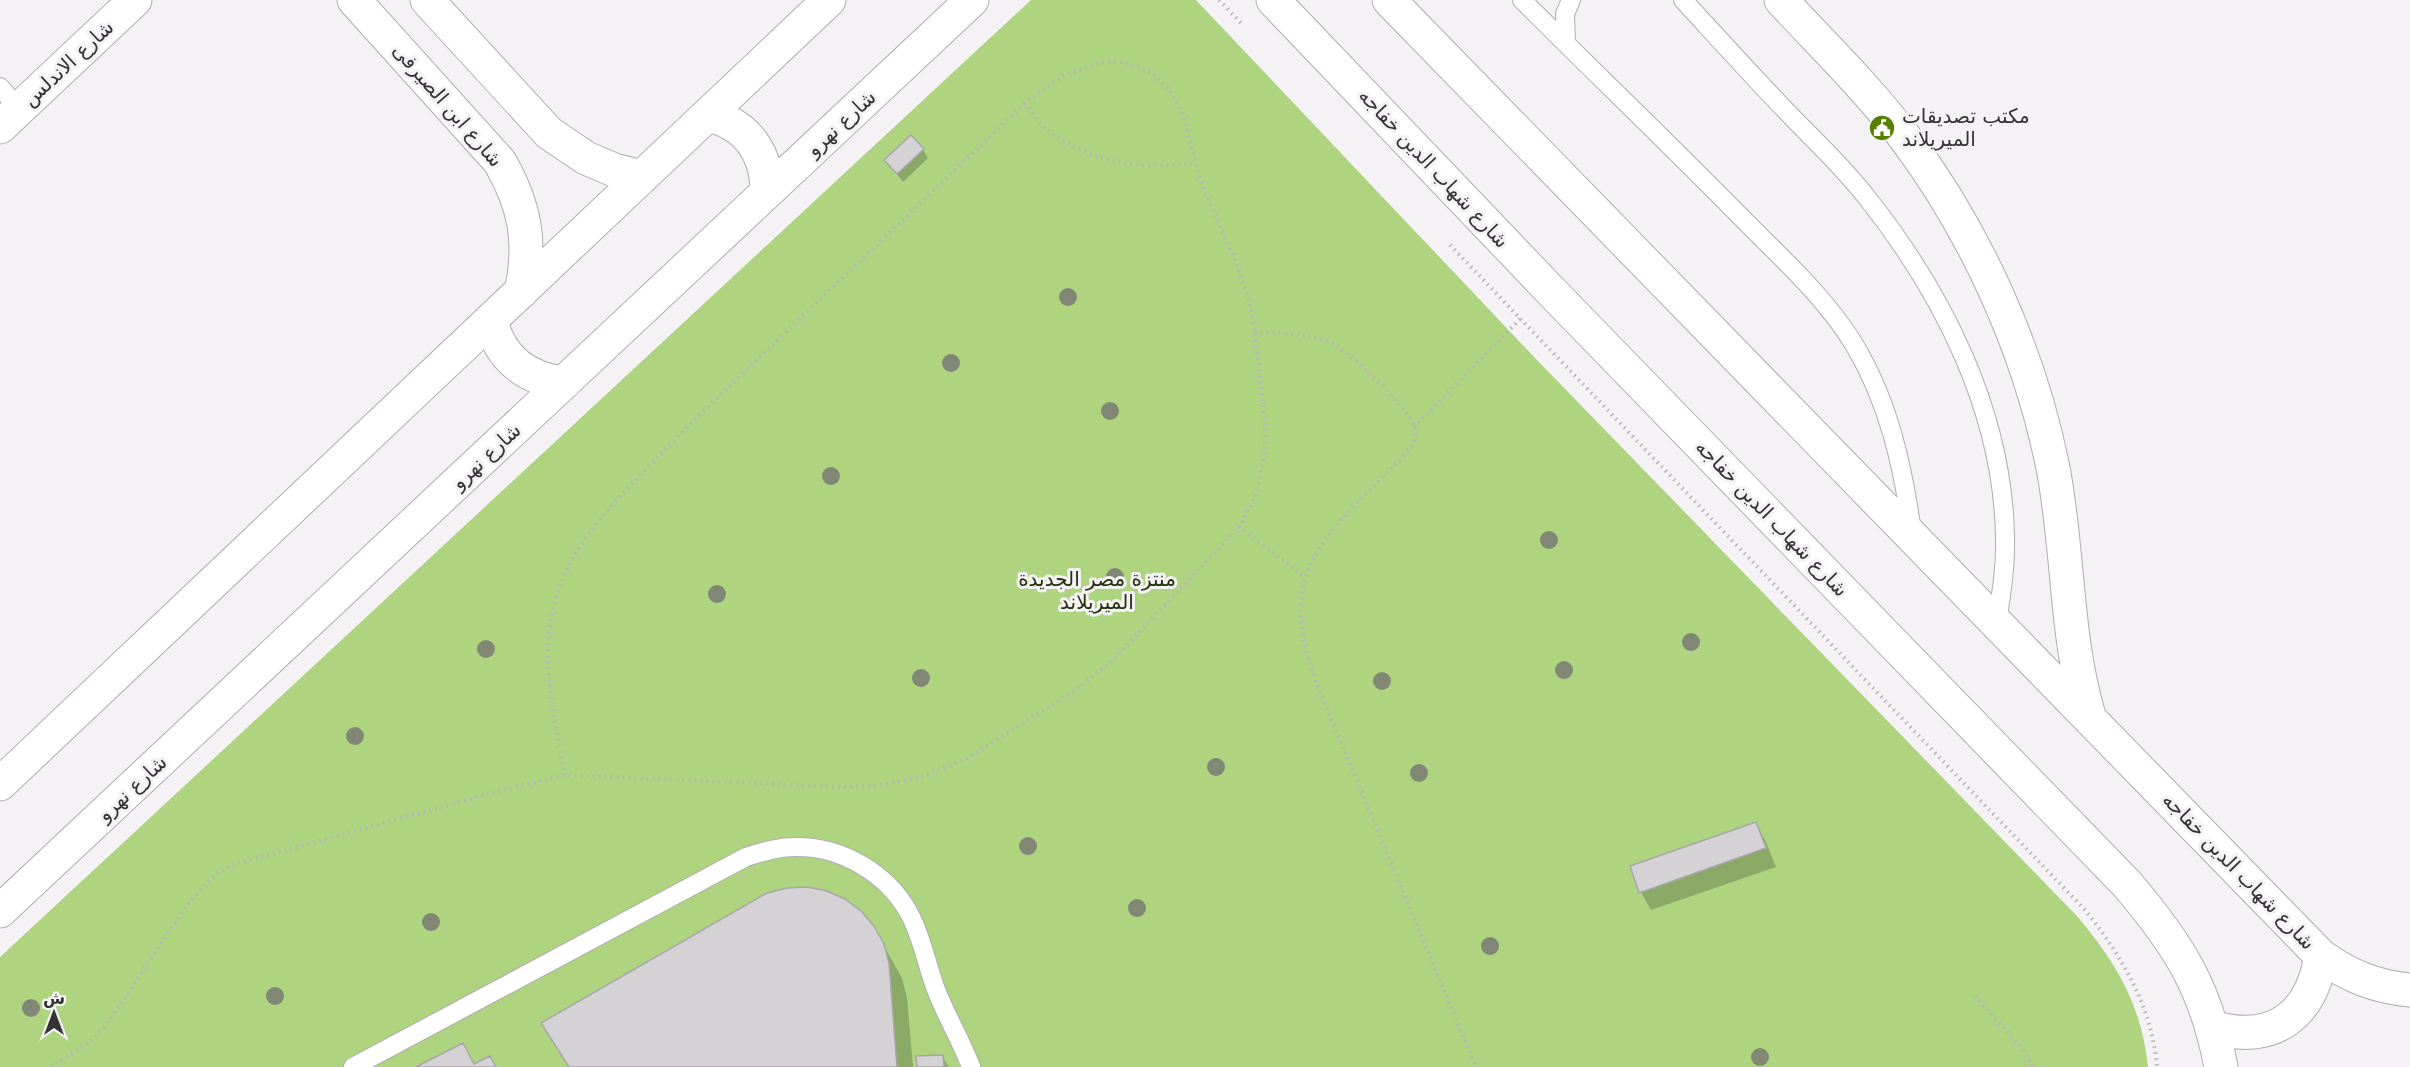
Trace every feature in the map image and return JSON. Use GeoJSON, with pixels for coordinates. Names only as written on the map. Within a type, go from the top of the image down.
{"type":"FeatureCollection","features":[{"type":"Feature","properties":{"kind":"street","name":"شارع الاندلس"},"geometry":{"type":"LineString","coordinates":[[6,108],[135,0]]}},
{"type":"Feature","properties":{"kind":"street","name":"شارع ابن الصيرفى"},"geometry":{"type":"LineString","coordinates":[[354,0],[500,162],[516,192],[525,224],[527,259],[521,292]]}},
{"type":"Feature","properties":{"kind":"street"},"geometry":{"type":"LineString","coordinates":[[427,0],[528,113],[555,138],[600,164],[642,177]]}},
{"type":"Feature","properties":{"kind":"street"},"geometry":{"type":"LineString","coordinates":[[0,784],[829,0]]}},
{"type":"Feature","properties":{"kind":"street","name":"شارع نهرو"},"geometry":{"type":"LineString","coordinates":[[0,911],[972,0]]}},
{"type":"Feature","properties":{"kind":"street","name":"شارع شهاب الدين خفاجه"},"geometry":{"type":"LineString","coordinates":[[1273,0],[1549,289],[2127,884],[2172,939],[2190,971],[2205,1004],[2221,1067]]}},
{"type":"Feature","properties":{"kind":"street","name":"شارع شهاب الدين خفاجه"},"geometry":{"type":"LineString","coordinates":[[1389,0],[2321,956],[2361,980],[2389,988],[2410,990]]}},
{"type":"Feature","properties":{"kind":"street"},"geometry":{"type":"LineString","coordinates":[[1781,0],[1882,109],[1903,135],[1958,219],[2003,309],[2026,372],[2053,468],[2064,534],[2073,643],[2090,717]]}},
{"type":"Feature","properties":{"kind":"street"},"geometry":{"type":"LineString","coordinates":[[708,115],[734,124],[753,141],[765,166],[767,192]]}},
{"type":"Feature","properties":{"kind":"street"},"geometry":{"type":"LineString","coordinates":[[491,321],[500,345],[516,365],[538,378],[564,383]]}},
{"type":"Feature","properties":{"kind":"street"},"geometry":{"type":"LineString","coordinates":[[2212,1027],[2230,1032],[2248,1033],[2266,1030],[2283,1023],[2299,1010],[2311,993],[2318,974],[2321,956]]}},
{"type":"Feature","properties":{"kind":"lane"},"geometry":{"type":"LineString","coordinates":[[1522,0],[1782,258],[1831,312],[1849,337],[1874,382],[1890,422],[1900,463],[1912,537]]}},
{"type":"Feature","properties":{"kind":"lane"},"geometry":{"type":"LineString","coordinates":[[1566,44],[1566,14],[1570,0]]}},
{"type":"Feature","properties":{"kind":"lane"},"geometry":{"type":"LineString","coordinates":[[1683,0],[1792,117],[1832,156],[1868,198],[1913,262],[1946,320],[1984,407],[1997,456],[2006,539],[1997,623]]}},
{"type":"Feature","properties":{"kind":"lane"},"geometry":{"type":"LineString","coordinates":[[352,1067],[746,857],[770,849],[794,846],[838,853],[868,870],[894,893],[908,911],[919,933],[936,988],[971,1067]]}},
{"type":"Feature","properties":{"kind":"path"},"geometry":{"type":"LineString","coordinates":[[1219,0],[1244,26]]}},
{"type":"Feature","properties":{"kind":"path"},"geometry":{"type":"LineString","coordinates":[[51,1067],[92,1041],[104,1028],[190,901],[216,874],[232,865],[503,790],[565,776],[589,775],[845,787],[903,782],[935,773],[969,757],[1095,676],[1130,644],[1239,527],[1256,496],[1264,453],[1265,424],[1250,303],[1235,260],[1203,188],[1182,112],[1170,90],[1150,72],[1124,62],[1102,62],[1085,66],[1063,76],[1025,103],[687,427],[601,516],[572,558],[559,589],[550,621],[550,686],[554,721],[565,776]]}},
{"type":"Feature","properties":{"kind":"path"},"geometry":{"type":"LineString","coordinates":[[1025,103],[1042,124],[1065,141],[1090,153],[1117,162],[1145,166],[1195,163]]}},
{"type":"Feature","properties":{"kind":"path"},"geometry":{"type":"LineString","coordinates":[[1447,241],[2085,910],[2111,942],[2131,978],[2146,1016],[2157,1067]]}},
{"type":"Feature","properties":{"kind":"path"},"geometry":{"type":"LineString","coordinates":[[1414,427],[1510,331]]}},
{"type":"Feature","properties":{"kind":"path"},"geometry":{"type":"LineString","coordinates":[[1255,332],[1315,338],[1341,348],[1364,367],[1405,413],[1414,427],[1415,435],[1411,447],[1320,544],[1305,577],[1301,599],[1301,626],[1305,652],[1476,1067]]}},
{"type":"Feature","properties":{"kind":"path"},"geometry":{"type":"LineString","coordinates":[[1239,527],[1305,577]]}},
{"type":"Feature","properties":{"kind":"path"},"geometry":{"type":"LineString","coordinates":[[1975,996],[2022,1049],[2033,1067]]}},
{"type":"Feature","properties":{"kind":"green space","name":"منتزة مصر الجديدة الميريلاند"},"geometry":{"type":"Polygon","coordinates":[[[1031,0],[1196,0],[1536,359],[2077,916],[2104,950],[2125,986],[2140,1024],[2148,1067],[0,1067],[0,957],[1031,0]]]}},
{"type":"Feature","properties":{"kind":"building"},"geometry":{"type":"Polygon","coordinates":[[[911,135],[924,149],[897,174],[884,160],[911,135]]]}},
{"type":"Feature","properties":{"kind":"building"},"geometry":{"type":"Polygon","coordinates":[[[1756,822],[1766,848],[1639,893],[1630,866],[1756,822]]]}},
{"type":"Feature","properties":{"kind":"building"},"geometry":{"type":"Polygon","coordinates":[[[807,887],[827,891],[845,899],[861,911],[874,926],[884,944],[889,963],[897,1067],[569,1067],[541,1023],[767,893],[787,888],[807,887]]]}},
{"type":"Feature","properties":{"kind":"building"},"geometry":{"type":"Polygon","coordinates":[[[463,1043],[474,1064],[490,1056],[496,1067],[416,1067],[463,1043]]]}},
{"type":"Feature","properties":{"kind":"building"},"geometry":{"type":"Polygon","coordinates":[[[943,1055],[944,1067],[917,1067],[916,1056],[943,1055]]]}},
{"type":"Feature","properties":{"kind":"place","name":"مكتب تصديقات الميريلاند"},"geometry":{"type":"Point","coordinates":[1882,128]}}]}
